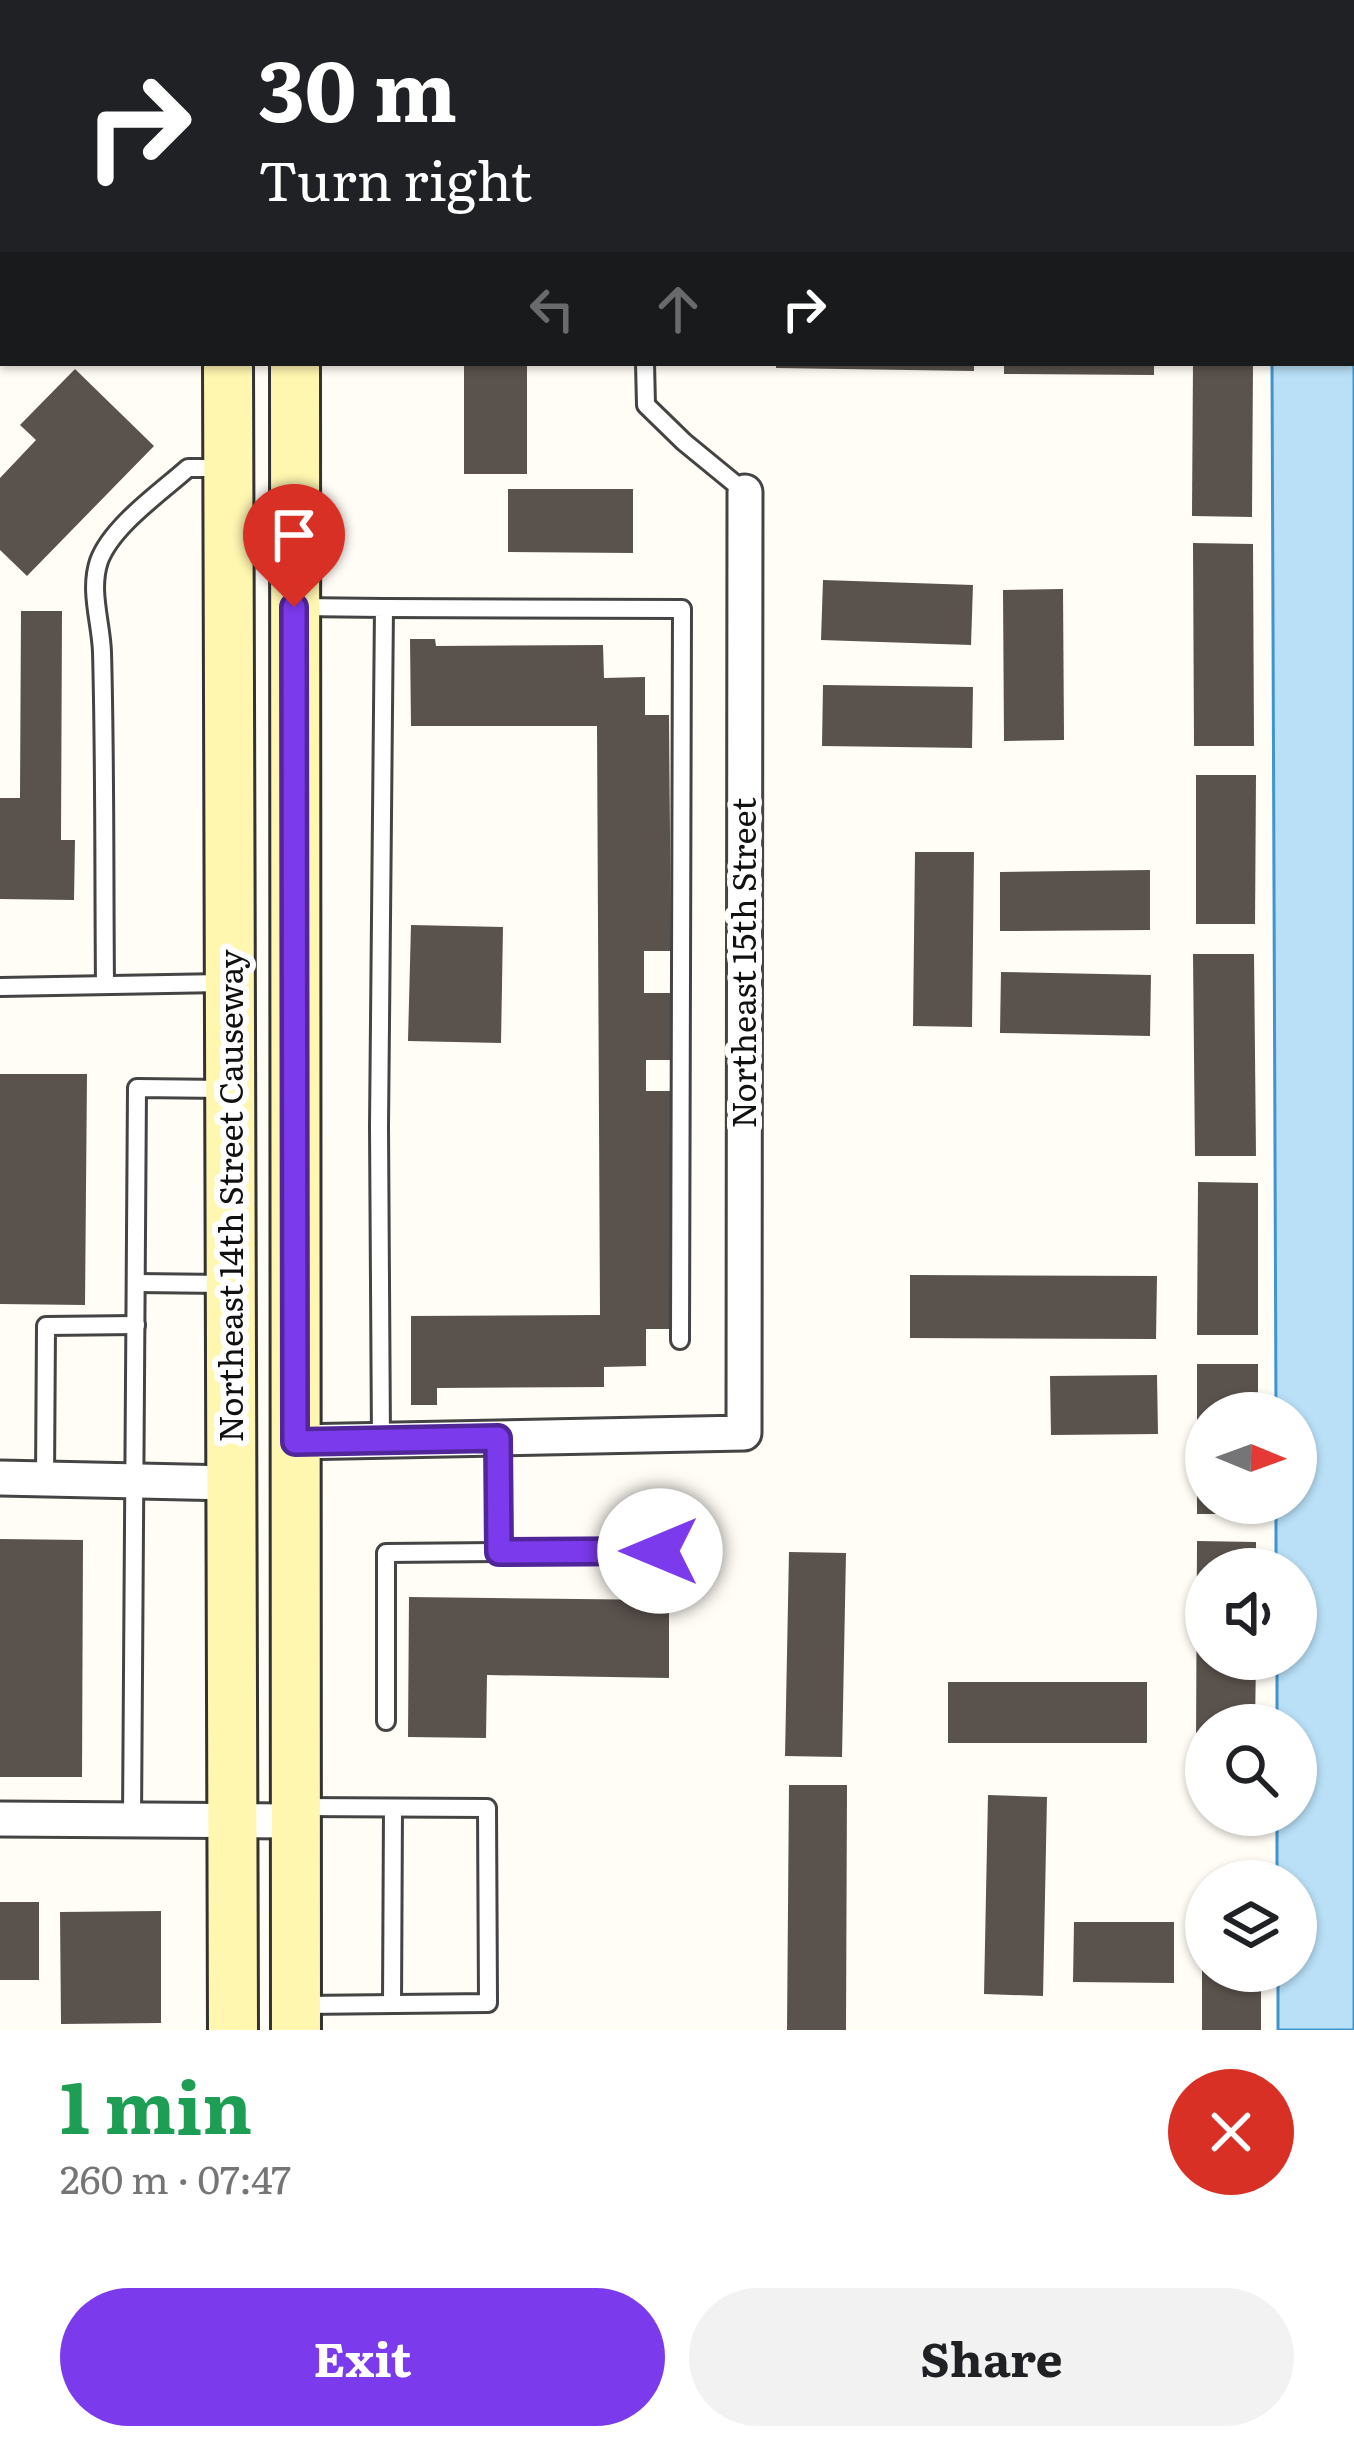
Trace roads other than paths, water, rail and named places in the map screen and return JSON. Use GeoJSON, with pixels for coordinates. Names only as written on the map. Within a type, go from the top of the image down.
{"type":"FeatureCollection","features":[{"type":"Feature","properties":{"kind":"main road","name":"Northeast 14th Street Causeway"},"geometry":{"type":"LineString","coordinates":[[228,366],[233,2030]]}},
{"type":"Feature","properties":{"kind":"main road","name":"Northeast 14th Street Causeway"},"geometry":{"type":"LineString","coordinates":[[295,366],[296,2018]]}},
{"type":"Feature","properties":{"kind":"main road"},"geometry":{"type":"LineString","coordinates":[[232,1301],[258,1409],[272,1429],[295,1442]]}},
{"type":"Feature","properties":{"kind":"street","name":"Northeast 15th Street"},"geometry":{"type":"LineString","coordinates":[[498,1438],[744,1433],[745,492]]}},
{"type":"Feature","properties":{"kind":"street"},"geometry":{"type":"LineString","coordinates":[[295,1442],[498,1438]]}},
{"type":"Feature","properties":{"kind":"street"},"geometry":{"type":"LineString","coordinates":[[0,1478],[232,1483]]}},
{"type":"Feature","properties":{"kind":"street"},"geometry":{"type":"LineString","coordinates":[[0,1819],[233,1821],[296,1814]]}},
{"type":"Feature","properties":{"kind":"lane"},"geometry":{"type":"LineString","coordinates":[[645,366],[646,405],[745,492]]}},
{"type":"Feature","properties":{"kind":"lane"},"geometry":{"type":"LineString","coordinates":[[105,985],[98,563],[121,528],[188,468],[229,468]]}},
{"type":"Feature","properties":{"kind":"lane"},"geometry":{"type":"LineString","coordinates":[[294,607],[682,609],[680,1340]]}},
{"type":"Feature","properties":{"kind":"lane"},"geometry":{"type":"LineString","coordinates":[[380,1440],[384,608]]}},
{"type":"Feature","properties":{"kind":"lane"},"geometry":{"type":"LineString","coordinates":[[0,987],[230,983]]}},
{"type":"Feature","properties":{"kind":"lane"},"geometry":{"type":"LineString","coordinates":[[132,1820],[137,1088],[230,1090]]}},
{"type":"Feature","properties":{"kind":"lane"},"geometry":{"type":"LineString","coordinates":[[136,1283],[232,1301]]}},
{"type":"Feature","properties":{"kind":"lane"},"geometry":{"type":"LineString","coordinates":[[45,1479],[46,1326],[136,1325]]}},
{"type":"Feature","properties":{"kind":"lane"},"geometry":{"type":"LineString","coordinates":[[498,1438],[499,1552]]}},
{"type":"Feature","properties":{"kind":"lane"},"geometry":{"type":"LineString","coordinates":[[386,1721],[386,1553],[700,1551]]}},
{"type":"Feature","properties":{"kind":"lane"},"geometry":{"type":"LineString","coordinates":[[392,1808],[392,2004]]}},
{"type":"Feature","properties":{"kind":"lane"},"geometry":{"type":"LineString","coordinates":[[296,1814],[487,1808],[488,2003],[392,2004],[296,2018]]}},
{"type":"Feature","properties":{"kind":"water"},"geometry":{"type":"Polygon","coordinates":[[[1272,366],[1354,366],[1354,2030],[1278,2030],[1278,1992],[1317,1992],[1317,1860],[1277,1860],[1277,1836],[1317,1836],[1317,1704],[1277,1704],[1277,1680],[1317,1680],[1317,1548],[1276,1548],[1276,1524],[1317,1524],[1317,1392],[1276,1392],[1272,366]]]}}]}
